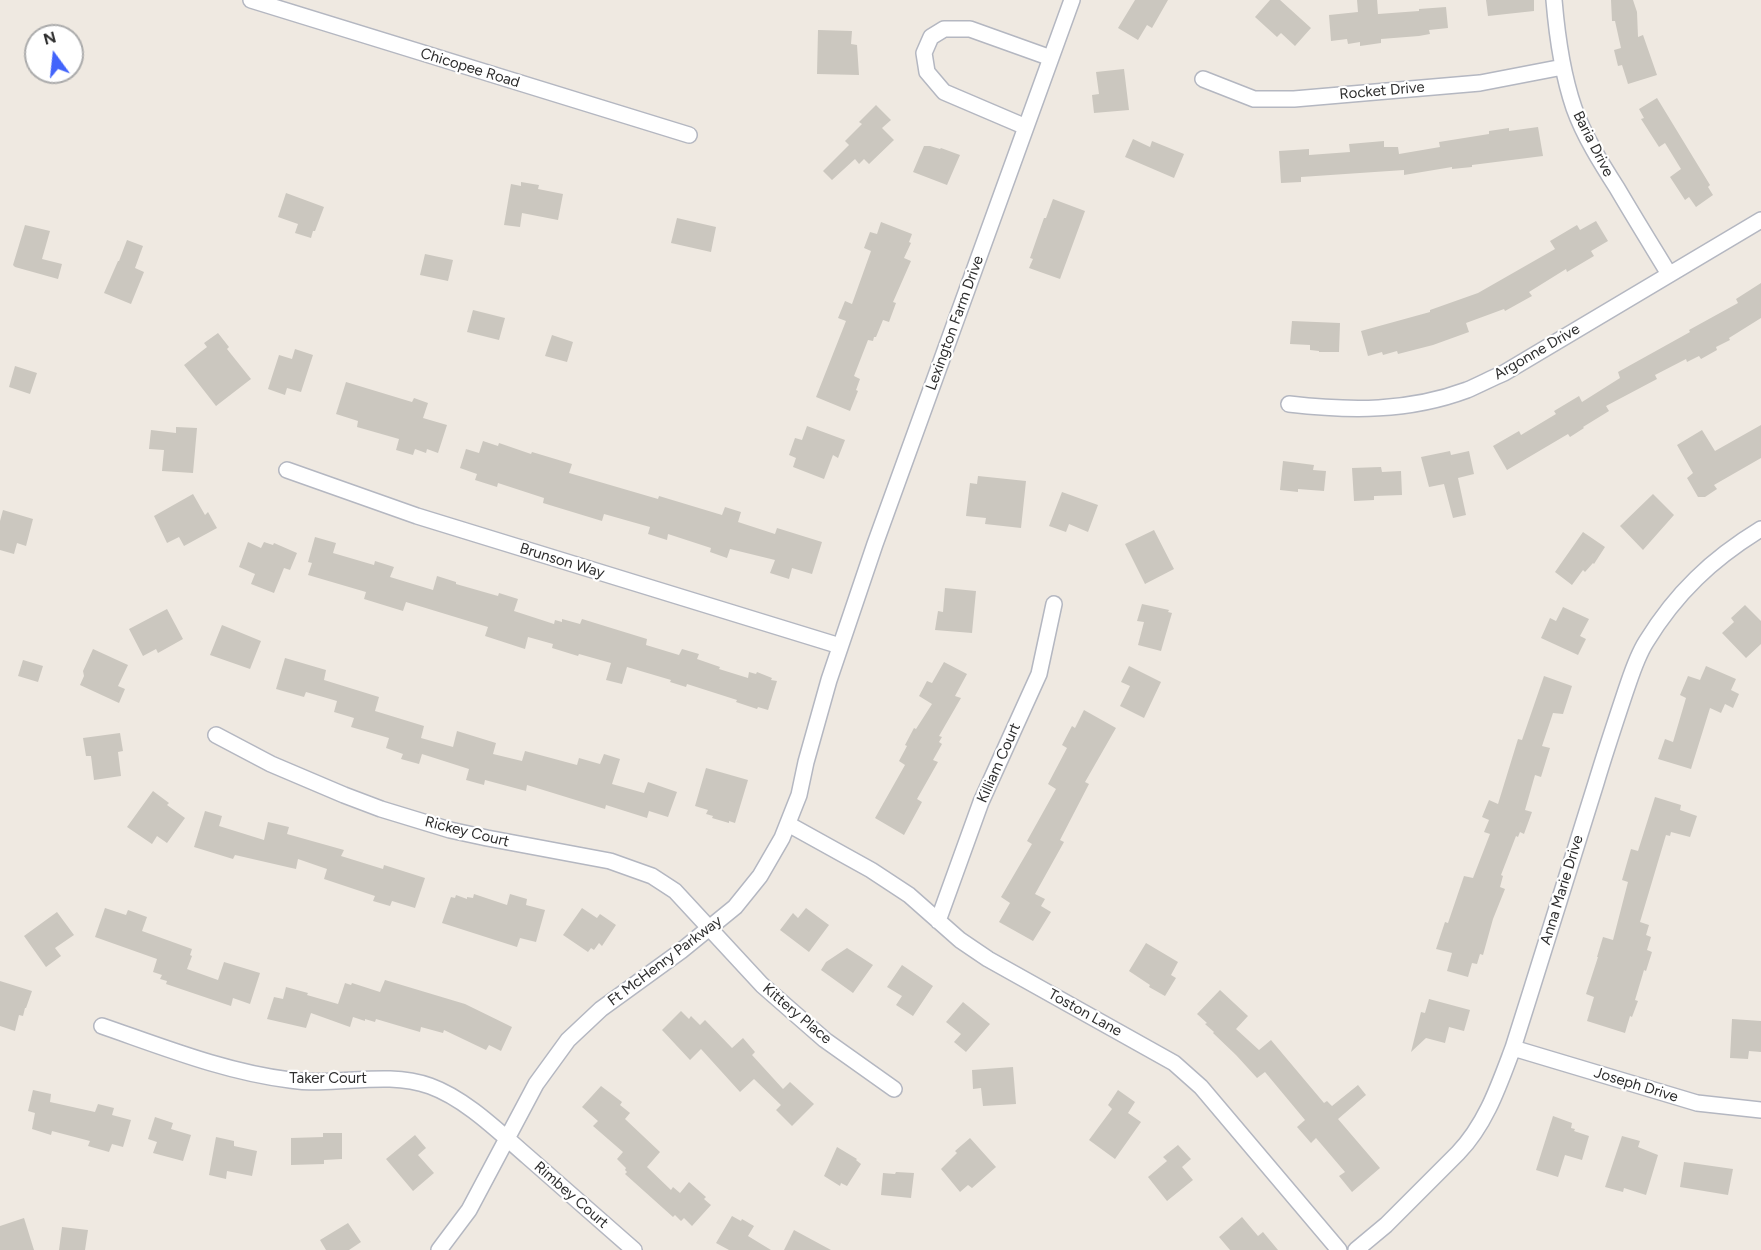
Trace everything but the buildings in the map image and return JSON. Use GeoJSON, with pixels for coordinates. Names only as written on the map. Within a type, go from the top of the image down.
{"type":"FeatureCollection","features":[{"type":"Feature","properties":{"kind":"street","name":"Chicopee Road"},"geometry":{"type":"LineString","coordinates":[[251,0],[689,135]]}},
{"type":"Feature","properties":{"kind":"street","name":"Lexington Farm Drive"},"geometry":{"type":"LineString","coordinates":[[840,646],[1072,0]]}},
{"type":"Feature","properties":{"kind":"street","name":"Baria Drive"},"geometry":{"type":"LineString","coordinates":[[1554,0],[1563,68],[1574,108],[1587,138],[1669,274]]}},
{"type":"Feature","properties":{"kind":"street"},"geometry":{"type":"LineString","coordinates":[[1026,127],[944,92],[927,72],[924,53],[931,37],[944,29],[970,29],[1052,58]]}},
{"type":"Feature","properties":{"kind":"street","name":"Rocket Drive"},"geometry":{"type":"LineString","coordinates":[[1203,79],[1254,99],[1294,99],[1480,83],[1563,68]]}},
{"type":"Feature","properties":{"kind":"street","name":"Argonne Drive"},"geometry":{"type":"LineString","coordinates":[[1289,405],[1333,409],[1379,409],[1430,401],[1467,390],[1504,373],[1761,219]]}},
{"type":"Feature","properties":{"kind":"street","name":"Brunson Way"},"geometry":{"type":"LineString","coordinates":[[287,470],[417,516],[840,646]]}},
{"type":"Feature","properties":{"kind":"street","name":"Anna Marie Drive"},"geometry":{"type":"LineString","coordinates":[[1356,1250],[1386,1225],[1469,1142],[1482,1122],[1513,1048],[1615,721],[1636,661],[1667,610],[1689,584],[1739,542],[1761,529]]}},
{"type":"Feature","properties":{"kind":"street","name":"Killiam Court"},"geometry":{"type":"LineString","coordinates":[[938,921],[981,802],[1039,674],[1054,604]]}},
{"type":"Feature","properties":{"kind":"street","name":"Ft McHenry Parkway"},"geometry":{"type":"LineString","coordinates":[[439,1250],[469,1210],[536,1084],[568,1040],[601,1009],[735,907],[760,876],[782,838],[799,795],[840,646]]}},
{"type":"Feature","properties":{"kind":"street","name":"Rickey Court"},"geometry":{"type":"LineString","coordinates":[[216,735],[271,764],[381,809],[450,830],[627,866],[652,876],[675,891],[710,928]]}},
{"type":"Feature","properties":{"kind":"street","name":"Toston Lane"},"geometry":{"type":"LineString","coordinates":[[788,824],[909,894],[960,940],[988,958],[1174,1063],[1201,1087],[1339,1250]]}},
{"type":"Feature","properties":{"kind":"street","name":"Kittery Place"},"geometry":{"type":"LineString","coordinates":[[710,928],[762,985],[825,1040],[894,1089]]}},
{"type":"Feature","properties":{"kind":"street","name":"Taker Court"},"geometry":{"type":"LineString","coordinates":[[102,1026],[252,1074],[292,1081],[402,1080],[430,1086],[466,1105],[508,1140]]}},
{"type":"Feature","properties":{"kind":"street","name":"Joseph Drive"},"geometry":{"type":"LineString","coordinates":[[1513,1048],[1697,1103],[1761,1110]]}},
{"type":"Feature","properties":{"kind":"street","name":"Rimbey Court"},"geometry":{"type":"LineString","coordinates":[[508,1140],[634,1250]]}}]}
